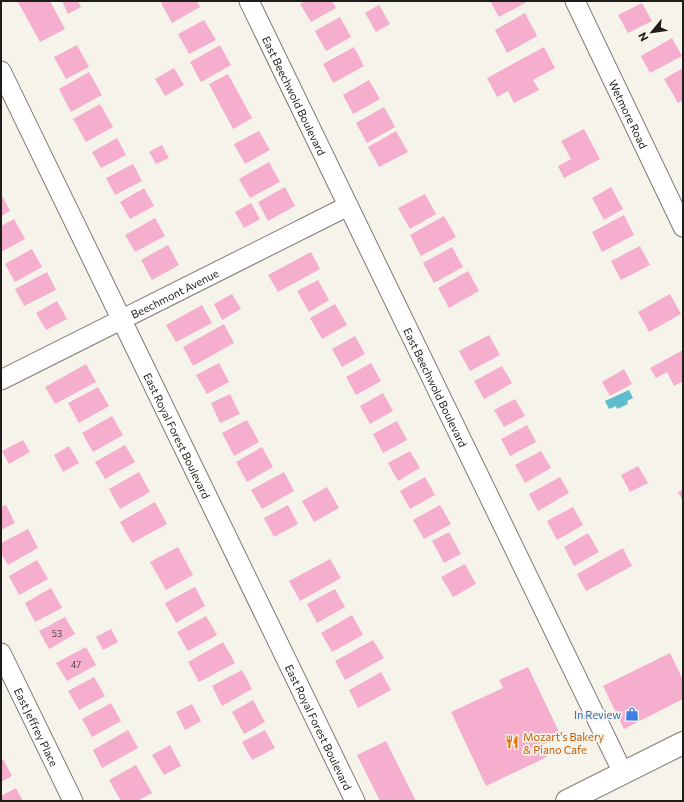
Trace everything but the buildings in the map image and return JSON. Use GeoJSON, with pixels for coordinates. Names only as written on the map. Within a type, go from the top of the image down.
{"type":"FeatureCollection","features":[{"type":"Feature","properties":{"kind":"main road"},"geometry":{"type":"LineString","coordinates":[[567,801],[683,743]]}},
{"type":"Feature","properties":{"kind":"street","name":"East Beechwold Boulevard"},"geometry":{"type":"LineString","coordinates":[[249,1],[623,773]]}},
{"type":"Feature","properties":{"kind":"street","name":"Wetmore Road"},"geometry":{"type":"LineString","coordinates":[[575,1],[683,227]]}},
{"type":"Feature","properties":{"kind":"street","name":"East Royal Forest Boulevard"},"geometry":{"type":"LineString","coordinates":[[1,71],[355,801]]}},
{"type":"Feature","properties":{"kind":"street","name":"Beechmont Avenue"},"geometry":{"type":"LineString","coordinates":[[1,380],[348,206]]}},
{"type":"Feature","properties":{"kind":"street","name":"East Jeffrey Place"},"geometry":{"type":"LineString","coordinates":[[1,652],[73,801]]}},
{"type":"Feature","properties":{"kind":"water"},"geometry":{"type":"Polygon","coordinates":[[[629,390],[633,398],[627,401],[628,404],[617,409],[616,406],[609,409],[605,401],[629,390]]]}},
{"type":"Feature","properties":{"kind":"place","name":"In Review"},"geometry":{"type":"Point","coordinates":[632,714]}},
{"type":"Feature","properties":{"kind":"place","name":"Mozart's Bakery & Piano Cafe"},"geometry":{"type":"Point","coordinates":[512,742]}}]}
